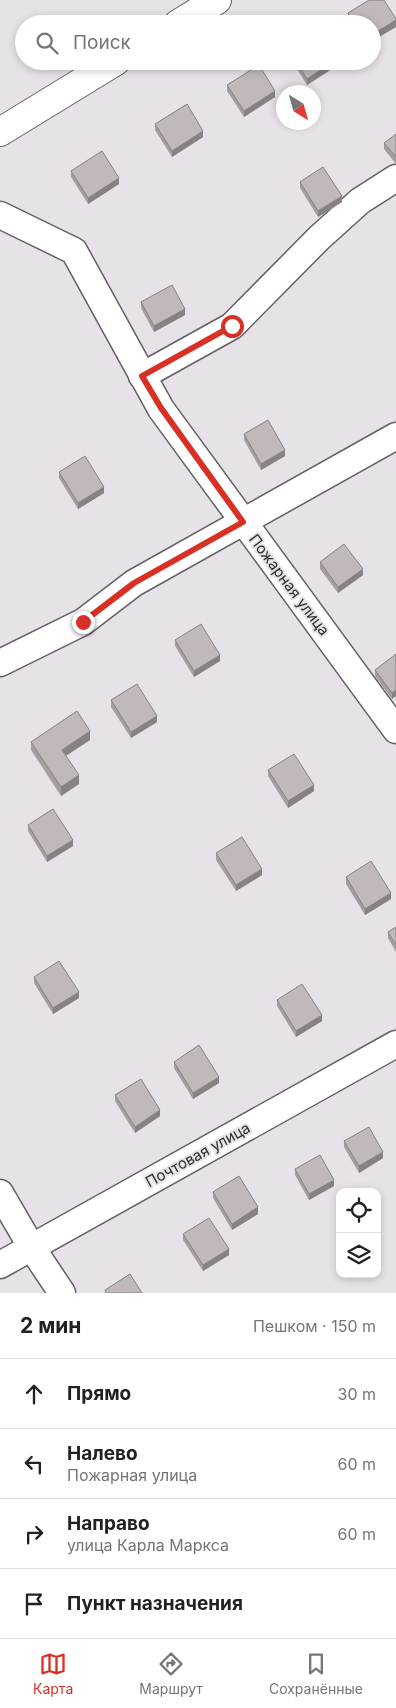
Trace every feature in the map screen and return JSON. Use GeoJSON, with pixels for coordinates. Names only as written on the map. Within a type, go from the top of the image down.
{"type":"FeatureCollection","features":[{"type":"Feature","properties":{"kind":"main road"},"geometry":{"type":"LineString","coordinates":[[193,15],[217,0]]}},
{"type":"Feature","properties":{"kind":"main road"},"geometry":{"type":"LineString","coordinates":[[0,132],[101,70]]}},
{"type":"Feature","properties":{"kind":"street"},"geometry":{"type":"LineString","coordinates":[[142,376],[232,326],[319,238],[360,201],[396,178]]}},
{"type":"Feature","properties":{"kind":"street","name":"Пожарная улица"},"geometry":{"type":"LineString","coordinates":[[0,215],[74,251],[161,408],[396,730]]}},
{"type":"Feature","properties":{"kind":"street"},"geometry":{"type":"LineString","coordinates":[[0,663],[83,622],[134,583],[396,436]]}},
{"type":"Feature","properties":{"kind":"street","name":"Почтовая улица"},"geometry":{"type":"LineString","coordinates":[[0,1265],[396,1044]]}},
{"type":"Feature","properties":{"kind":"street"},"geometry":{"type":"LineString","coordinates":[[0,1193],[32,1248],[62,1293]]}},
{"type":"Feature","properties":{"kind":"building"},"geometry":{"type":"Polygon","coordinates":[[[369,0],[384,0],[396,20],[381,29],[381,15],[349,15],[348,13],[369,0]]]}},
{"type":"Feature","properties":{"kind":"building"},"geometry":{"type":"Polygon","coordinates":[[[251,70],[262,70],[275,91],[244,111],[227,85],[251,70]]]}},
{"type":"Feature","properties":{"kind":"building"},"geometry":{"type":"Polygon","coordinates":[[[302,70],[320,70],[307,79],[302,70]]]}},
{"type":"Feature","properties":{"kind":"building"},"geometry":{"type":"Polygon","coordinates":[[[187,104],[203,131],[172,151],[155,124],[187,104]]]}},
{"type":"Feature","properties":{"kind":"building"},"geometry":{"type":"Polygon","coordinates":[[[396,134],[396,157],[384,143],[396,134]]]}},
{"type":"Feature","properties":{"kind":"building"},"geometry":{"type":"Polygon","coordinates":[[[102,151],[119,178],[88,198],[71,171],[102,151]]]}},
{"type":"Feature","properties":{"kind":"building"},"geometry":{"type":"Polygon","coordinates":[[[323,167],[342,196],[318,211],[300,182],[323,167]]]}},
{"type":"Feature","properties":{"kind":"building"},"geometry":{"type":"Polygon","coordinates":[[[172,285],[185,309],[154,326],[141,302],[172,285]]]}},
{"type":"Feature","properties":{"kind":"building"},"geometry":{"type":"Polygon","coordinates":[[[268,420],[285,450],[261,464],[244,434],[268,420]]]}},
{"type":"Feature","properties":{"kind":"building"},"geometry":{"type":"Polygon","coordinates":[[[85,456],[104,487],[78,503],[59,472],[85,456]]]}},
{"type":"Feature","properties":{"kind":"building"},"geometry":{"type":"Polygon","coordinates":[[[344,544],[363,569],[338,587],[320,562],[344,544]]]}},
{"type":"Feature","properties":{"kind":"building"},"geometry":{"type":"Polygon","coordinates":[[[201,624],[220,655],[194,671],[175,640],[201,624]]]}},
{"type":"Feature","properties":{"kind":"building"},"geometry":{"type":"Polygon","coordinates":[[[396,654],[396,690],[392,693],[375,670],[396,654]]]}},
{"type":"Feature","properties":{"kind":"building"},"geometry":{"type":"Polygon","coordinates":[[[137,684],[157,716],[131,732],[111,700],[137,684]]]}},
{"type":"Feature","properties":{"kind":"building"},"geometry":{"type":"Polygon","coordinates":[[[77,711],[90,731],[62,750],[79,775],[61,787],[31,742],[77,711]]]}},
{"type":"Feature","properties":{"kind":"building"},"geometry":{"type":"Polygon","coordinates":[[[294,754],[314,785],[288,801],[268,770],[294,754]]]}},
{"type":"Feature","properties":{"kind":"building"},"geometry":{"type":"Polygon","coordinates":[[[53,809],[73,840],[47,856],[28,825],[53,809]]]}},
{"type":"Feature","properties":{"kind":"building"},"geometry":{"type":"Polygon","coordinates":[[[242,837],[262,869],[236,885],[216,853],[242,837]]]}},
{"type":"Feature","properties":{"kind":"building"},"geometry":{"type":"Polygon","coordinates":[[[371,861],[391,893],[365,909],[346,877],[371,861]]]}},
{"type":"Feature","properties":{"kind":"building"},"geometry":{"type":"Polygon","coordinates":[[[396,927],[396,945],[388,932],[396,927]]]}},
{"type":"Feature","properties":{"kind":"building"},"geometry":{"type":"Polygon","coordinates":[[[59,961],[79,992],[53,1008],[34,977],[59,961]]]}},
{"type":"Feature","properties":{"kind":"building"},"geometry":{"type":"Polygon","coordinates":[[[302,984],[322,1015],[296,1031],[277,1000],[302,984]]]}},
{"type":"Feature","properties":{"kind":"building"},"geometry":{"type":"Polygon","coordinates":[[[199,1045],[219,1077],[193,1093],[174,1062],[199,1045]]]}},
{"type":"Feature","properties":{"kind":"building"},"geometry":{"type":"Polygon","coordinates":[[[141,1079],[160,1110],[135,1127],[115,1095],[141,1079]]]}},
{"type":"Feature","properties":{"kind":"building"},"geometry":{"type":"Polygon","coordinates":[[[369,1127],[383,1152],[359,1166],[344,1141],[369,1127]]]}},
{"type":"Feature","properties":{"kind":"building"},"geometry":{"type":"Polygon","coordinates":[[[320,1155],[334,1180],[309,1194],[295,1169],[320,1155]]]}},
{"type":"Feature","properties":{"kind":"building"},"geometry":{"type":"Polygon","coordinates":[[[239,1176],[258,1207],[232,1224],[213,1192],[239,1176]]]}},
{"type":"Feature","properties":{"kind":"building"},"geometry":{"type":"Polygon","coordinates":[[[209,1218],[229,1249],[203,1265],[183,1234],[209,1218]]]}},
{"type":"Feature","properties":{"kind":"building"},"geometry":{"type":"Polygon","coordinates":[[[130,1274],[142,1293],[106,1293],[105,1290],[130,1274]]]}},
{"type":"Feature","properties":{"kind":"route"},"geometry":{"type":"LineString","coordinates":[[83,622],[134,583],[243,522],[161,408],[142,376],[232,326]]}}]}
